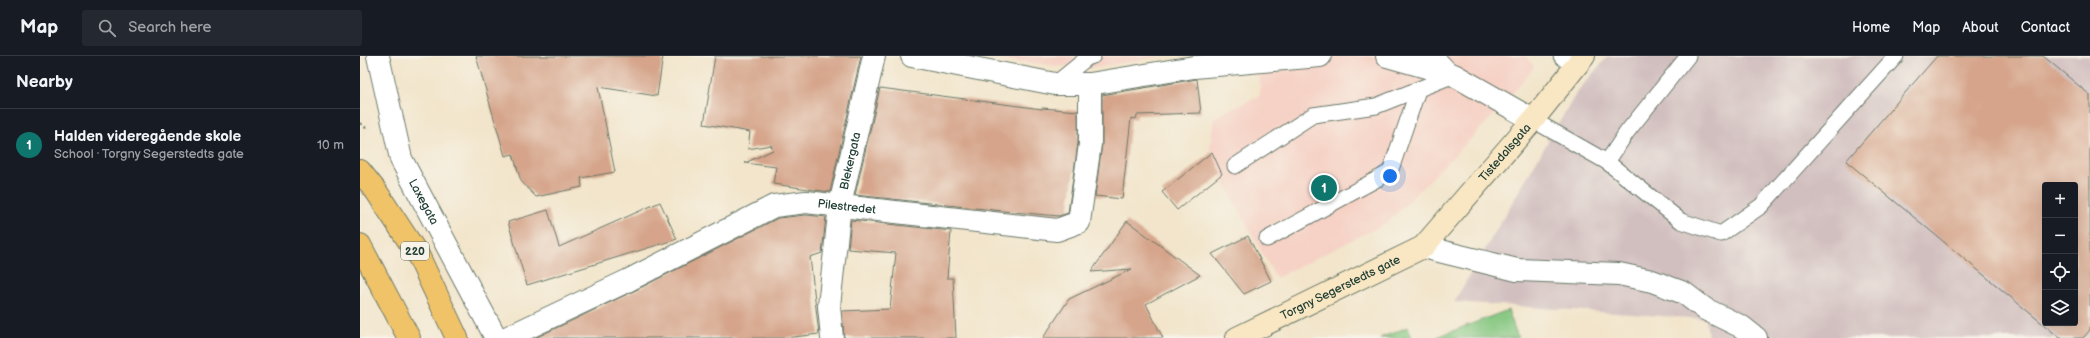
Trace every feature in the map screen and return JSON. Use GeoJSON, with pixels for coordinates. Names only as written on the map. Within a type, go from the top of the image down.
{"type":"FeatureCollection","features":[{"type":"Feature","properties":{"kind":"main road","name":"220"},"geometry":{"type":"LineString","coordinates":[[360,172],[376,191],[418,255],[457,338]]}},
{"type":"Feature","properties":{"kind":"main road"},"geometry":{"type":"LineString","coordinates":[[360,245],[409,338]]}},
{"type":"Feature","properties":{"kind":"street","name":"Laxegata"},"geometry":{"type":"LineString","coordinates":[[378,56],[401,159],[496,338]]}},
{"type":"Feature","properties":{"kind":"street","name":"Blekergata"},"geometry":{"type":"LineString","coordinates":[[832,338],[829,306],[840,205],[874,56]]}},
{"type":"Feature","properties":{"kind":"street"},"geometry":{"type":"LineString","coordinates":[[912,56],[1055,84],[1100,83],[1194,67],[1320,56]]}},
{"type":"Feature","properties":{"kind":"street"},"geometry":{"type":"LineString","coordinates":[[1387,56],[1454,75],[1534,120]]}},
{"type":"Feature","properties":{"kind":"street","name":"Tistedalsgata"},"geometry":{"type":"LineString","coordinates":[[1423,247],[1534,120],[1573,60]]}},
{"type":"Feature","properties":{"kind":"street","name":"Pilestredet"},"geometry":{"type":"LineString","coordinates":[[506,338],[629,280],[774,206],[806,202],[1057,230],[1079,222],[1100,83]]}},
{"type":"Feature","properties":{"kind":"street"},"geometry":{"type":"LineString","coordinates":[[1423,247],[1517,270],[1619,274],[1652,281],[1684,293],[1706,309],[1742,327],[1756,338]]}},
{"type":"Feature","properties":{"kind":"street","name":"Torgny Segerstedts gate"},"geometry":{"type":"LineString","coordinates":[[1237,338],[1423,247]]}},
{"type":"Feature","properties":{"kind":"lane"},"geometry":{"type":"LineString","coordinates":[[1055,84],[1087,58],[1093,56]]}},
{"type":"Feature","properties":{"kind":"lane"},"geometry":{"type":"LineString","coordinates":[[1235,166],[1313,115],[1376,106],[1454,75],[1436,56]]}},
{"type":"Feature","properties":{"kind":"lane"},"geometry":{"type":"LineString","coordinates":[[1607,162],[1627,132],[1688,56]]}},
{"type":"Feature","properties":{"kind":"lane"},"geometry":{"type":"LineString","coordinates":[[1534,120],[1607,162],[1681,221],[1721,234],[1761,206],[1896,56]]}},
{"type":"Feature","properties":{"kind":"lane"},"geometry":{"type":"LineString","coordinates":[[1267,239],[1390,172],[1418,90]]}},
{"type":"Feature","properties":{"kind":"shaded area"},"geometry":{"type":"Polygon","coordinates":[[[967,56],[1163,56],[1088,69],[967,56]]]}},
{"type":"Feature","properties":{"kind":"shaded area"},"geometry":{"type":"Polygon","coordinates":[[[1259,56],[1526,56],[1534,67],[1496,113],[1388,222],[1276,278],[1209,155],[1214,118],[1260,95],[1259,56]]]}},
{"type":"Feature","properties":{"kind":"shaded area"},"geometry":{"type":"Polygon","coordinates":[[[1608,56],[2090,56],[2090,338],[1708,338],[1706,319],[1454,302],[1577,92],[1608,56]]]}},
{"type":"Feature","properties":{"kind":"green space"},"geometry":{"type":"Polygon","coordinates":[[[1508,310],[1518,338],[1437,337],[1508,310]]]}},
{"type":"Feature","properties":{"kind":"green space"},"geometry":{"type":"Polygon","coordinates":[[[1408,327],[1412,338],[1380,338],[1408,327]]]}},
{"type":"Feature","properties":{"kind":"building"},"geometry":{"type":"Polygon","coordinates":[[[476,56],[663,56],[657,96],[598,87],[615,172],[581,178],[582,187],[536,197],[521,181],[513,154],[505,156],[476,56]]]}},
{"type":"Feature","properties":{"kind":"building"},"geometry":{"type":"Polygon","coordinates":[[[715,56],[861,56],[830,192],[773,184],[776,167],[745,163],[773,150],[771,145],[748,149],[750,132],[704,124],[715,56]]]}},
{"type":"Feature","properties":{"kind":"building"},"geometry":{"type":"Polygon","coordinates":[[[1937,56],[2043,56],[2090,95],[2090,330],[2083,338],[2060,338],[2045,326],[2078,326],[2078,182],[2042,182],[2042,323],[1846,161],[1937,56]]]}},
{"type":"Feature","properties":{"kind":"building"},"geometry":{"type":"Polygon","coordinates":[[[1197,79],[1201,113],[1137,115],[1136,119],[1131,118],[1122,199],[1095,196],[1102,144],[1102,95],[1197,79]]]}},
{"type":"Feature","properties":{"kind":"building"},"geometry":{"type":"Polygon","coordinates":[[[880,88],[1042,109],[1078,111],[1078,143],[1068,213],[1059,216],[855,195],[880,88]]]}},
{"type":"Feature","properties":{"kind":"building"},"geometry":{"type":"Polygon","coordinates":[[[1212,152],[1222,174],[1177,210],[1162,192],[1212,152]]]}},
{"type":"Feature","properties":{"kind":"building"},"geometry":{"type":"Polygon","coordinates":[[[660,202],[677,239],[527,285],[508,222],[548,210],[559,247],[660,202]]]}},
{"type":"Feature","properties":{"kind":"building"},"geometry":{"type":"Polygon","coordinates":[[[806,215],[826,217],[822,253],[810,257],[819,334],[785,338],[535,338],[634,291],[778,218],[806,215]]]}},
{"type":"Feature","properties":{"kind":"building"},"geometry":{"type":"Polygon","coordinates":[[[851,220],[951,231],[947,278],[953,278],[956,338],[844,338],[842,311],[890,309],[896,253],[848,249],[851,220]]]}},
{"type":"Feature","properties":{"kind":"building"},"geometry":{"type":"Polygon","coordinates":[[[1127,221],[1200,275],[1146,304],[1163,338],[1043,338],[1069,299],[1132,269],[1091,272],[1127,221]]]}},
{"type":"Feature","properties":{"kind":"building"},"geometry":{"type":"Polygon","coordinates":[[[1248,236],[1271,281],[1244,294],[1212,254],[1248,236]]]}},
{"type":"Feature","properties":{"kind":"place","name":"Halden videregående skole"},"geometry":{"type":"Point","coordinates":[1324,188]}}]}
